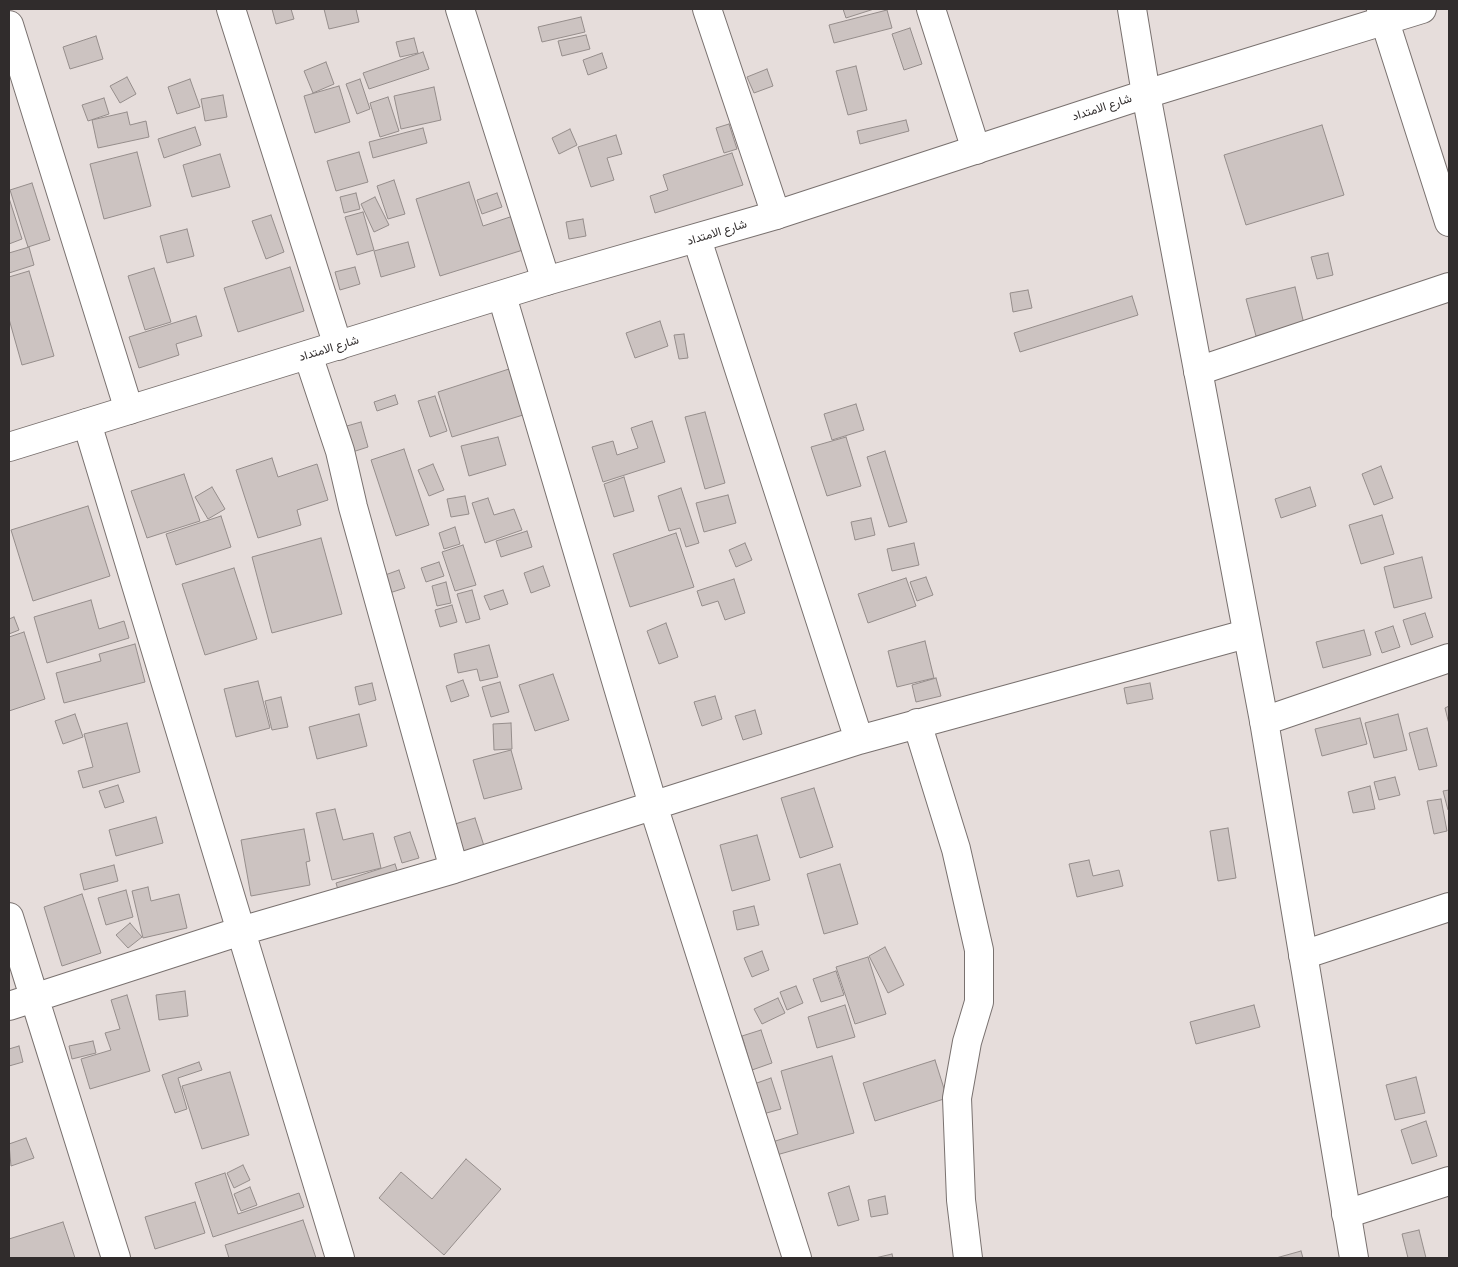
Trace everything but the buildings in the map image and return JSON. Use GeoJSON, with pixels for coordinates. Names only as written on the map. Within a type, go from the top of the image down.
{"type":"FeatureCollection","features":[{"type":"Feature","properties":{"kind":"street"},"geometry":{"type":"LineString","coordinates":[[231,9],[338,346]]}},
{"type":"Feature","properties":{"kind":"street"},"geometry":{"type":"LineString","coordinates":[[460,9],[546,281]]}},
{"type":"Feature","properties":{"kind":"street"},"geometry":{"type":"LineString","coordinates":[[707,9],[776,215]]}},
{"type":"Feature","properties":{"kind":"street"},"geometry":{"type":"LineString","coordinates":[[931,9],[976,150]]}},
{"type":"Feature","properties":{"kind":"street"},"geometry":{"type":"LineString","coordinates":[[1132,9],[1246,634],[1264,721],[1354,1258]]}},
{"type":"Feature","properties":{"kind":"street","name":"شارع الامتداد"},"geometry":{"type":"LineString","coordinates":[[9,447],[546,281],[776,215],[1383,14],[1422,9]]}},
{"type":"Feature","properties":{"kind":"street"},"geometry":{"type":"LineString","coordinates":[[1383,14],[1449,222]]}},
{"type":"Feature","properties":{"kind":"street"},"geometry":{"type":"LineString","coordinates":[[9,24],[129,410]]}},
{"type":"Feature","properties":{"kind":"street"},"geometry":{"type":"LineString","coordinates":[[697,239],[859,740]]}},
{"type":"Feature","properties":{"kind":"street"},"geometry":{"type":"LineString","coordinates":[[1198,371],[1449,287]]}},
{"type":"Feature","properties":{"kind":"street"},"geometry":{"type":"LineString","coordinates":[[502,296],[653,805],[797,1258]]}},
{"type":"Feature","properties":{"kind":"street"},"geometry":{"type":"LineString","coordinates":[[308,355],[340,451],[353,507],[454,869]]}},
{"type":"Feature","properties":{"kind":"street"},"geometry":{"type":"LineString","coordinates":[[87,423],[340,1258]]}},
{"type":"Feature","properties":{"kind":"street"},"geometry":{"type":"LineString","coordinates":[[21,1002],[241,931],[454,869],[859,740],[1246,634]]}},
{"type":"Feature","properties":{"kind":"street"},"geometry":{"type":"LineString","coordinates":[[1264,721],[1449,658]]}},
{"type":"Feature","properties":{"kind":"street"},"geometry":{"type":"LineString","coordinates":[[918,723],[956,849],[979,950],[979,1002],[967,1042],[957,1098],[961,1200],[968,1258]]}},
{"type":"Feature","properties":{"kind":"street"},"geometry":{"type":"LineString","coordinates":[[1303,955],[1449,907]]}},
{"type":"Feature","properties":{"kind":"street"},"geometry":{"type":"LineString","coordinates":[[9,918],[21,1002],[116,1258]]}},
{"type":"Feature","properties":{"kind":"street"},"geometry":{"type":"LineString","coordinates":[[1346,1214],[1449,1181]]}}]}
